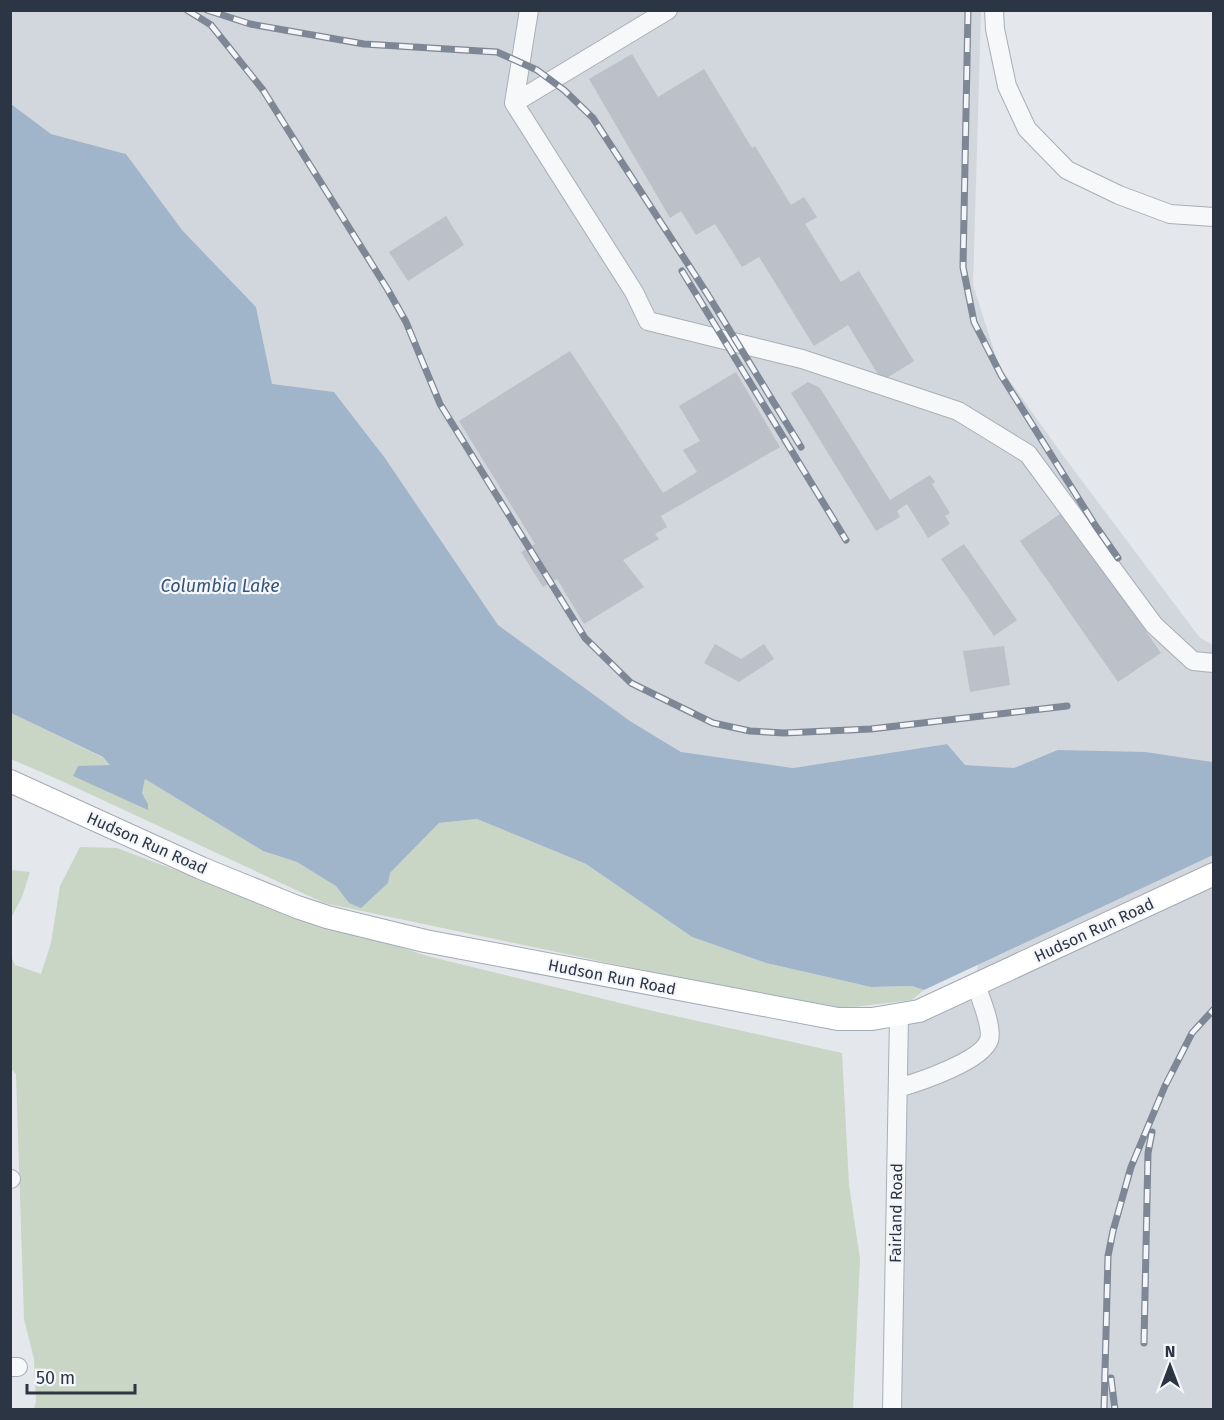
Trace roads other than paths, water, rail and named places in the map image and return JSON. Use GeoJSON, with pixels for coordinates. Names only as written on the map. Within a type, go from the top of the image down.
{"type":"FeatureCollection","features":[{"type":"Feature","properties":{"kind":"main road","name":"Hudson Run Road"},"geometry":{"type":"LineString","coordinates":[[10,781],[240,884],[327,917],[383,932],[838,1019],[872,1019],[919,1011],[1214,874]]}},
{"type":"Feature","properties":{"kind":"street"},"geometry":{"type":"LineString","coordinates":[[529,10],[514,103],[634,292],[648,321],[802,359],[958,411],[1028,454],[1154,625],[1193,661],[1214,663]]}},
{"type":"Feature","properties":{"kind":"street"},"geometry":{"type":"LineString","coordinates":[[514,103],[668,10]]}},
{"type":"Feature","properties":{"kind":"street"},"geometry":{"type":"LineString","coordinates":[[994,10],[995,29],[1007,86],[1027,129],[1067,170],[1119,195],[1170,214],[1214,217]]}},
{"type":"Feature","properties":{"kind":"street"},"geometry":{"type":"LineString","coordinates":[[898,1088],[940,1074],[983,1049],[989,1040],[990,1029],[976,985]]}},
{"type":"Feature","properties":{"kind":"street","name":"Fairland Road"},"geometry":{"type":"LineString","coordinates":[[892,1410],[899,1016]]}},
{"type":"Feature","properties":{"kind":"water","name":"Columbia Lake"},"geometry":{"type":"Polygon","coordinates":[[[11,104],[51,134],[126,154],[182,230],[256,307],[272,384],[334,392],[385,458],[498,625],[630,721],[681,752],[793,768],[947,744],[965,765],[1014,768],[1058,750],[1145,752],[1212,762],[1213,855],[924,990],[912,986],[871,987],[766,963],[692,937],[586,864],[477,819],[439,823],[390,873],[388,883],[361,908],[349,903],[336,886],[297,862],[263,851],[145,779],[142,793],[148,804],[148,810],[73,776],[78,766],[110,765],[103,757],[11,713],[11,104]]]}},
{"type":"Feature","properties":{"kind":"railway"},"geometry":{"type":"LineString","coordinates":[[187,10],[211,25],[263,90],[388,290],[406,322],[440,404],[585,638],[631,683],[713,723],[750,731],[784,733],[871,729],[1067,706]]}},
{"type":"Feature","properties":{"kind":"railway"},"geometry":{"type":"LineString","coordinates":[[207,10],[250,24],[364,44],[497,52],[537,70],[564,90],[593,118],[708,295],[801,447]]}},
{"type":"Feature","properties":{"kind":"railway"},"geometry":{"type":"LineString","coordinates":[[968,10],[963,267],[974,322],[1001,375],[1118,558]]}},
{"type":"Feature","properties":{"kind":"railway"},"geometry":{"type":"LineString","coordinates":[[682,271],[846,540]]}},
{"type":"Feature","properties":{"kind":"railway"},"geometry":{"type":"LineString","coordinates":[[1104,1410],[1108,1256],[1113,1231],[1131,1167],[1165,1086],[1192,1033],[1214,1009]]}},
{"type":"Feature","properties":{"kind":"railway"},"geometry":{"type":"LineString","coordinates":[[1144,1343],[1148,1153],[1152,1132]]}},
{"type":"Feature","properties":{"kind":"railway"},"geometry":{"type":"LineString","coordinates":[[1111,1378],[1115,1410]]}}]}
